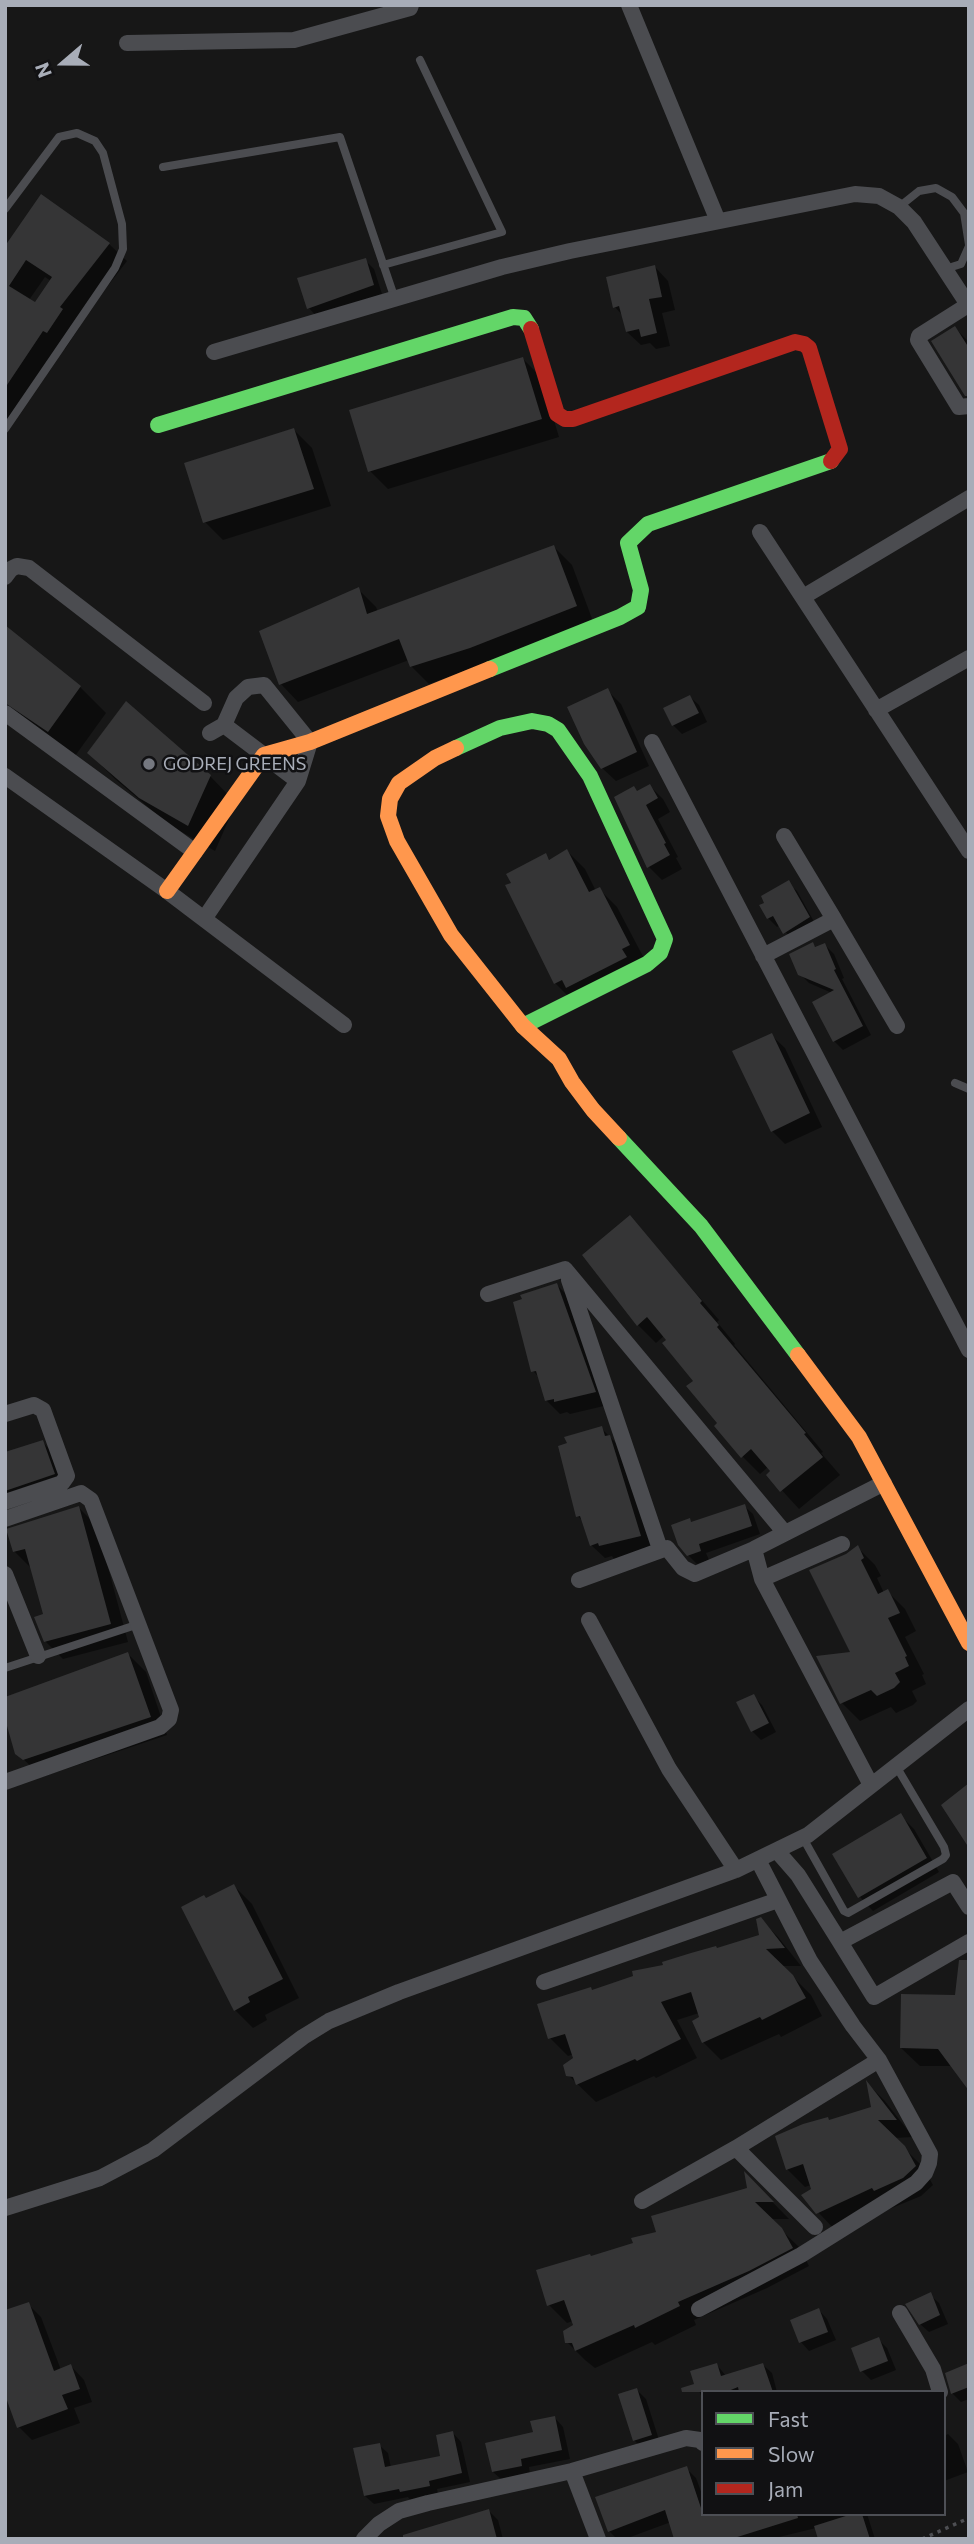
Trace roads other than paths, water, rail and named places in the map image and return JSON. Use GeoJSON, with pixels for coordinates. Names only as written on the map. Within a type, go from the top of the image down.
{"type":"FeatureCollection","features":[{"type":"Feature","properties":{"kind":"street"},"geometry":{"type":"LineString","coordinates":[[127,43],[294,40],[410,8],[411,5]]}},
{"type":"Feature","properties":{"kind":"street"},"geometry":{"type":"LineString","coordinates":[[629,5],[718,221]]}},
{"type":"Feature","properties":{"kind":"street"},"geometry":{"type":"LineString","coordinates":[[214,352],[502,267],[855,194],[879,196],[899,207],[914,222],[968,306],[919,336],[918,340],[959,407],[969,407]]}},
{"type":"Feature","properties":{"kind":"street"},"geometry":{"type":"LineString","coordinates":[[158,425],[513,317],[524,318],[530,326],[557,414],[565,419],[573,419],[795,342],[809,348],[840,449],[834,459],[648,524],[637,532],[628,543],[641,590],[638,607],[620,617],[310,742],[264,755],[167,891]]}},
{"type":"Feature","properties":{"kind":"street"},"geometry":{"type":"LineString","coordinates":[[803,597],[969,498]]}},
{"type":"Feature","properties":{"kind":"street"},"geometry":{"type":"LineString","coordinates":[[760,532],[876,710],[964,832],[969,851]]}},
{"type":"Feature","properties":{"kind":"street"},"geometry":{"type":"LineString","coordinates":[[5,577],[17,566],[29,568],[204,703]]}},
{"type":"Feature","properties":{"kind":"street"},"geometry":{"type":"LineString","coordinates":[[876,710],[969,658]]}},
{"type":"Feature","properties":{"kind":"street"},"geometry":{"type":"LineString","coordinates":[[210,733],[224,724],[236,698],[248,687],[264,685],[310,742]]}},
{"type":"Feature","properties":{"kind":"street"},"geometry":{"type":"LineString","coordinates":[[5,713],[195,852]]}},
{"type":"Feature","properties":{"kind":"street"},"geometry":{"type":"LineString","coordinates":[[523,1026],[647,964],[660,953],[665,939],[590,776],[558,730],[548,724],[531,721],[500,728],[423,765],[399,783],[390,799],[388,816],[397,841],[452,935],[523,1026],[559,1059],[593,1110],[701,1226],[859,1437],[969,1643]]}},
{"type":"Feature","properties":{"kind":"street"},"geometry":{"type":"LineString","coordinates":[[224,724],[298,781]]}},
{"type":"Feature","properties":{"kind":"street"},"geometry":{"type":"LineString","coordinates":[[204,919],[298,781],[310,742]]}},
{"type":"Feature","properties":{"kind":"street"},"geometry":{"type":"LineString","coordinates":[[652,742],[969,1350]]}},
{"type":"Feature","properties":{"kind":"street"},"geometry":{"type":"LineString","coordinates":[[5,776],[167,891],[344,1025]]}},
{"type":"Feature","properties":{"kind":"street"},"geometry":{"type":"LineString","coordinates":[[784,836],[897,1026]]}},
{"type":"Feature","properties":{"kind":"street"},"geometry":{"type":"LineString","coordinates":[[763,956],[834,919]]}},
{"type":"Feature","properties":{"kind":"street"},"geometry":{"type":"LineString","coordinates":[[565,1269],[785,1533]]}},
{"type":"Feature","properties":{"kind":"street"},"geometry":{"type":"LineString","coordinates":[[488,1294],[565,1269]]}},
{"type":"Feature","properties":{"kind":"street"},"geometry":{"type":"LineString","coordinates":[[565,1269],[660,1549]]}},
{"type":"Feature","properties":{"kind":"street"},"geometry":{"type":"LineString","coordinates":[[5,1414],[34,1405],[43,1410],[67,1476],[62,1483],[5,1502]]}},
{"type":"Feature","properties":{"kind":"street"},"geometry":{"type":"LineString","coordinates":[[579,1580],[667,1548],[683,1568],[695,1574],[754,1549],[884,1483]]}},
{"type":"Feature","properties":{"kind":"street"},"geometry":{"type":"LineString","coordinates":[[5,1519],[81,1493],[87,1496],[169,1701],[169,1719],[160,1727],[5,1783]]}},
{"type":"Feature","properties":{"kind":"street"},"geometry":{"type":"LineString","coordinates":[[762,1579],[842,1544]]}},
{"type":"Feature","properties":{"kind":"street"},"geometry":{"type":"LineString","coordinates":[[754,1549],[762,1579],[871,1785]]}},
{"type":"Feature","properties":{"kind":"street"},"geometry":{"type":"LineString","coordinates":[[5,1574],[38,1656]]}},
{"type":"Feature","properties":{"kind":"street"},"geometry":{"type":"LineString","coordinates":[[589,1620],[669,1769],[736,1870]]}},
{"type":"Feature","properties":{"kind":"street"},"geometry":{"type":"LineString","coordinates":[[5,2208],[100,2178],[153,2150],[303,2037],[329,2021],[399,1992],[736,1870],[803,1838],[896,1766],[967,1716]]}},
{"type":"Feature","properties":{"kind":"street"},"geometry":{"type":"LineString","coordinates":[[776,1851],[798,1875],[874,1997],[969,1942]]}},
{"type":"Feature","properties":{"kind":"street"},"geometry":{"type":"LineString","coordinates":[[699,2309],[801,2255],[916,2183],[925,2173],[930,2154],[878,2060],[810,1961],[758,1860]]}},
{"type":"Feature","properties":{"kind":"street"},"geometry":{"type":"LineString","coordinates":[[840,1942],[953,1882],[969,1907]]}},
{"type":"Feature","properties":{"kind":"street"},"geometry":{"type":"LineString","coordinates":[[544,1982],[778,1900]]}},
{"type":"Feature","properties":{"kind":"street"},"geometry":{"type":"LineString","coordinates":[[642,2201],[736,2148],[878,2060]]}},
{"type":"Feature","properties":{"kind":"street"},"geometry":{"type":"LineString","coordinates":[[736,2148],[815,2227]]}},
{"type":"Feature","properties":{"kind":"street"},"geometry":{"type":"LineString","coordinates":[[901,2313],[933,2369],[939,2390]]}},
{"type":"Feature","properties":{"kind":"street"},"geometry":{"type":"LineString","coordinates":[[364,2539],[379,2524],[399,2511],[428,2502],[572,2471],[679,2439],[701,2437]]}},
{"type":"Feature","properties":{"kind":"street"},"geometry":{"type":"LineString","coordinates":[[572,2471],[598,2539]]}},
{"type":"Feature","properties":{"kind":"lane"},"geometry":{"type":"LineString","coordinates":[[383,265],[502,232],[420,60]]}},
{"type":"Feature","properties":{"kind":"lane"},"geometry":{"type":"LineString","coordinates":[[5,209],[59,137],[77,133],[95,141],[103,153],[122,224],[123,249],[115,268],[5,429]]}},
{"type":"Feature","properties":{"kind":"lane"},"geometry":{"type":"LineString","coordinates":[[163,167],[340,137],[395,299]]}},
{"type":"Feature","properties":{"kind":"lane"},"geometry":{"type":"LineString","coordinates":[[899,207],[919,191],[936,188],[952,197],[964,212],[969,246],[961,264],[945,269]]}},
{"type":"Feature","properties":{"kind":"lane"},"geometry":{"type":"LineString","coordinates":[[955,1083],[969,1089]]}},
{"type":"Feature","properties":{"kind":"lane"},"geometry":{"type":"LineString","coordinates":[[5,1668],[139,1624]]}},
{"type":"Feature","properties":{"kind":"lane"},"geometry":{"type":"LineString","coordinates":[[803,1838],[844,1911],[848,1913],[943,1859],[946,1855],[944,1847],[896,1766]]}},
{"type":"Feature","properties":{"kind":"place","name":"GODREJ GREENS"},"geometry":{"type":"Point","coordinates":[149,764]}}]}
